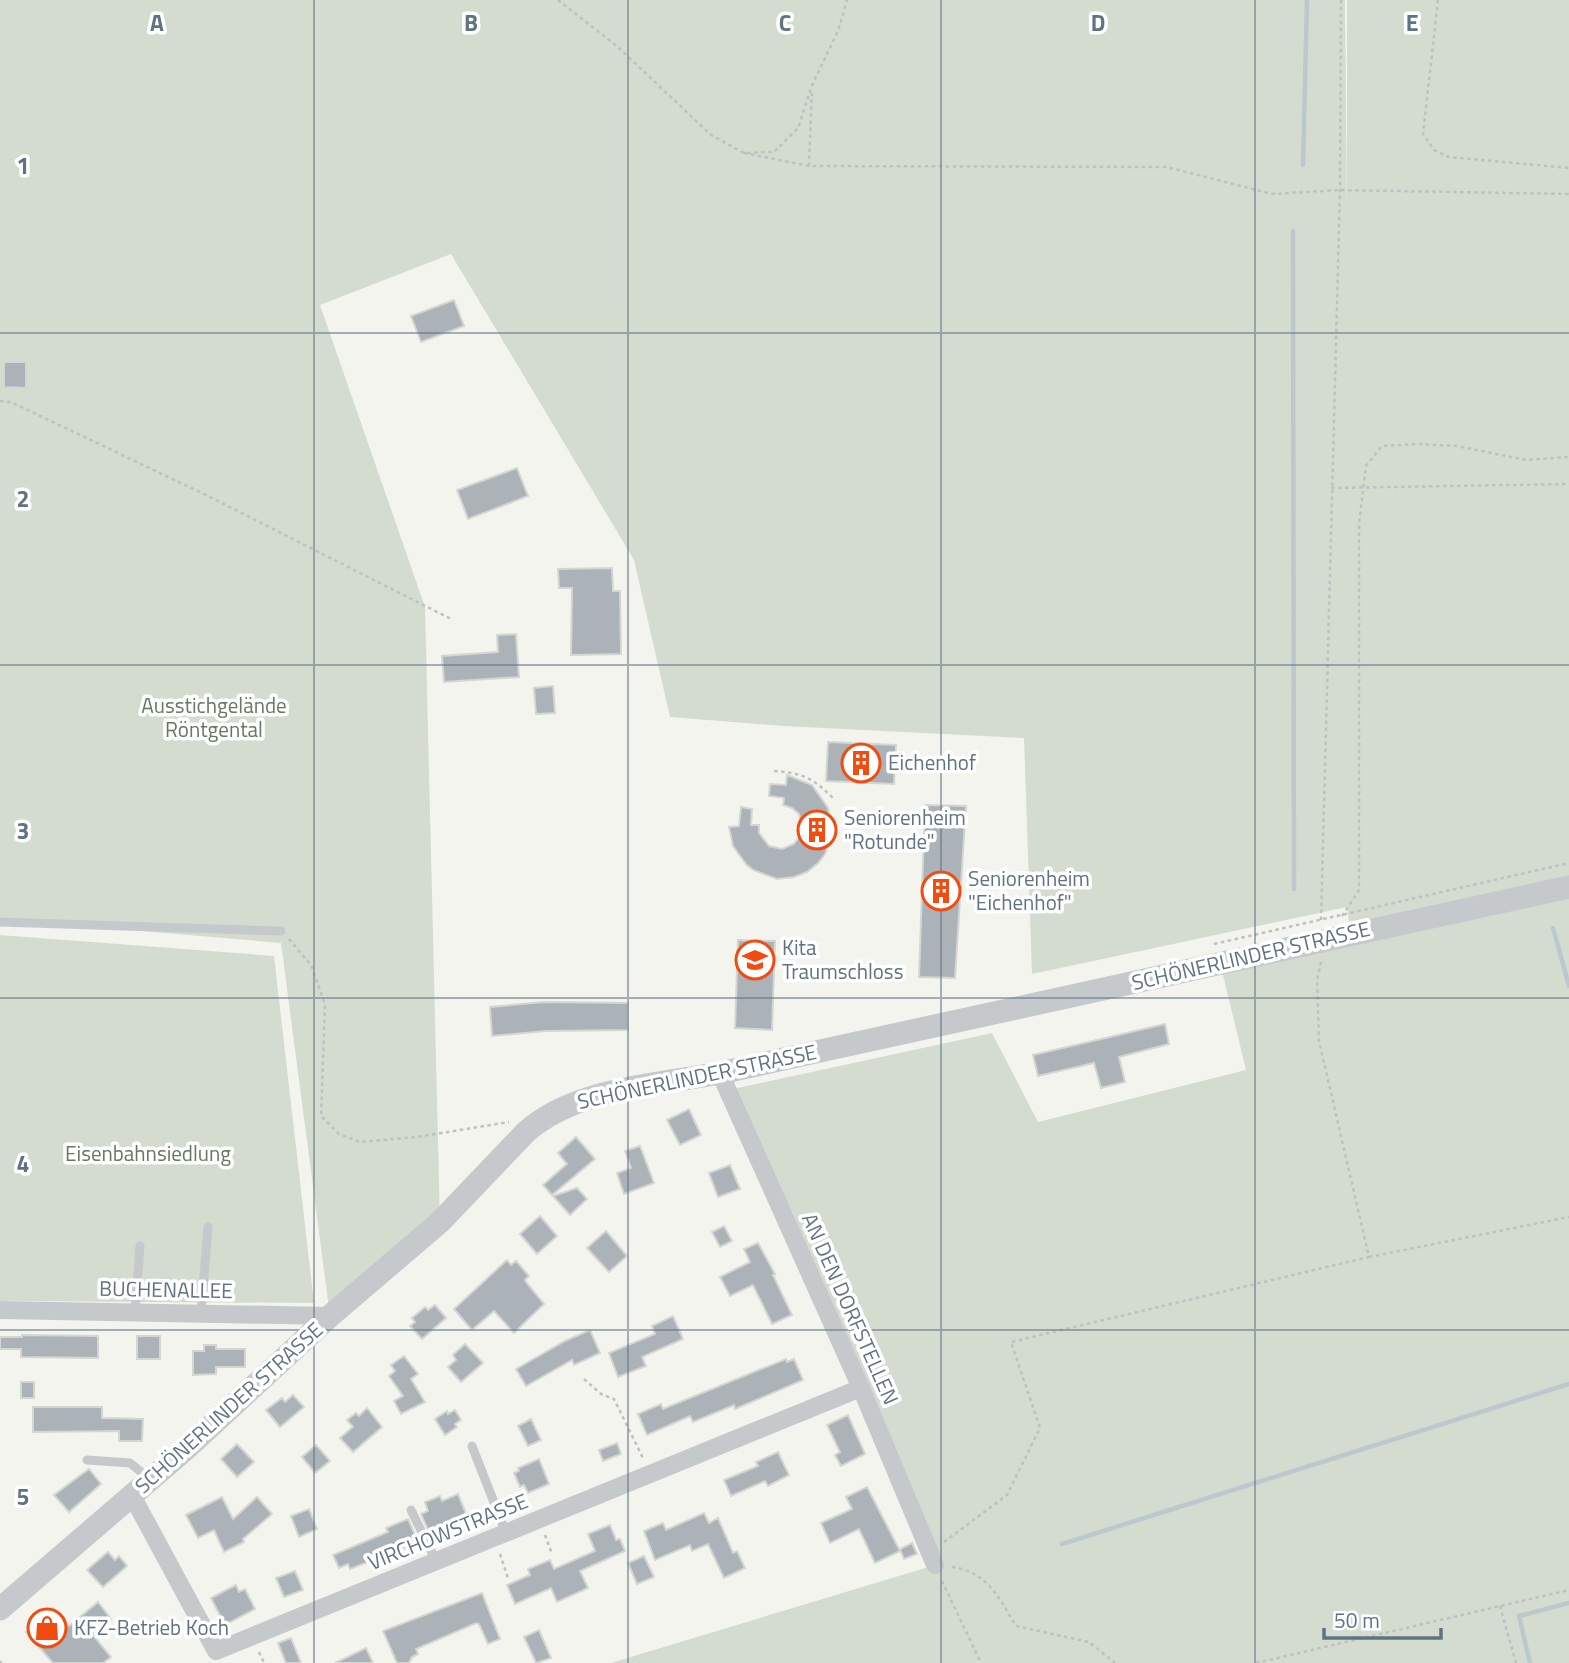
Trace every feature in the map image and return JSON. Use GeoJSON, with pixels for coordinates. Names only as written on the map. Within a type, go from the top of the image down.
{"type":"FeatureCollection","features":[{"type":"Feature","properties":{"kind":"street","name":"SCHÖNERLINDER STRASSE"},"geometry":{"type":"LineString","coordinates":[[0,1609],[440,1222],[539,1121],[580,1100],[720,1073],[1001,1012],[1323,928],[1569,887]]}},
{"type":"Feature","properties":{"kind":"street","name":"AN DEN DORFSTELLEN"},"geometry":{"type":"LineString","coordinates":[[720,1073],[861,1388],[932,1559]]}},
{"type":"Feature","properties":{"kind":"street","name":"BUCHENALLEE"},"geometry":{"type":"LineString","coordinates":[[0,1310],[330,1316]]}},
{"type":"Feature","properties":{"kind":"street","name":"VIRCHOWSTRASSE"},"geometry":{"type":"LineString","coordinates":[[130,1496],[216,1651],[861,1388]]}},
{"type":"Feature","properties":{"kind":"lane"},"geometry":{"type":"LineString","coordinates":[[0,922],[281,931]]}},
{"type":"Feature","properties":{"kind":"lane"},"geometry":{"type":"LineString","coordinates":[[201,1313],[208,1227]]}},
{"type":"Feature","properties":{"kind":"lane"},"geometry":{"type":"LineString","coordinates":[[135,1312],[140,1246]]}},
{"type":"Feature","properties":{"kind":"lane"},"geometry":{"type":"LineString","coordinates":[[472,1446],[500,1535]]}},
{"type":"Feature","properties":{"kind":"lane"},"geometry":{"type":"LineString","coordinates":[[88,1460],[130,1463],[150,1479]]}},
{"type":"Feature","properties":{"kind":"lane"},"geometry":{"type":"LineString","coordinates":[[411,1510],[436,1561]]}},
{"type":"Feature","properties":{"kind":"path"},"geometry":{"type":"LineString","coordinates":[[558,0],[618,47],[711,135],[744,153],[809,166],[1167,167],[1272,194],[1340,190],[1569,194]]}},
{"type":"Feature","properties":{"kind":"path"},"geometry":{"type":"LineString","coordinates":[[744,153],[774,152],[798,128],[812,85],[838,32],[847,0]]}},
{"type":"Feature","properties":{"kind":"path"},"geometry":{"type":"LineString","coordinates":[[1341,0],[1340,190],[1331,488],[1323,928],[1317,980],[1319,1041],[1369,1257]]}},
{"type":"Feature","properties":{"kind":"path"},"geometry":{"type":"LineString","coordinates":[[1438,0],[1423,134],[1434,150],[1449,157],[1569,168]]}},
{"type":"Feature","properties":{"kind":"path"},"geometry":{"type":"LineString","coordinates":[[809,166],[812,85]]}},
{"type":"Feature","properties":{"kind":"path"},"geometry":{"type":"LineString","coordinates":[[0,401],[11,402],[206,495],[451,619]]}},
{"type":"Feature","properties":{"kind":"path"},"geometry":{"type":"LineString","coordinates":[[1323,928],[1345,913],[1359,890],[1359,524],[1366,466],[1382,446],[1418,444],[1457,446],[1526,460],[1569,457]]}},
{"type":"Feature","properties":{"kind":"path"},"geometry":{"type":"LineString","coordinates":[[1331,488],[1569,484]]}},
{"type":"Feature","properties":{"kind":"path"},"geometry":{"type":"LineString","coordinates":[[774,771],[799,773],[818,783],[834,799]]}},
{"type":"Feature","properties":{"kind":"path"},"geometry":{"type":"LineString","coordinates":[[1203,946],[1323,928],[1345,913],[1569,863]]}},
{"type":"Feature","properties":{"kind":"path"},"geometry":{"type":"LineString","coordinates":[[281,931],[311,965],[325,1004],[321,1116],[339,1134],[360,1142],[417,1137],[507,1121],[519,1124]]}},
{"type":"Feature","properties":{"kind":"path"},"geometry":{"type":"LineString","coordinates":[[932,1559],[1007,1495],[1040,1428],[1011,1342],[1369,1257],[1569,1217]]}},
{"type":"Feature","properties":{"kind":"path"},"geometry":{"type":"LineString","coordinates":[[584,1379],[601,1394],[614,1399],[638,1444],[649,1474]]}},
{"type":"Feature","properties":{"kind":"path"},"geometry":{"type":"LineString","coordinates":[[539,1519],[552,1554]]}},
{"type":"Feature","properties":{"kind":"path"},"geometry":{"type":"LineString","coordinates":[[500,1535],[508,1578]]}},
{"type":"Feature","properties":{"kind":"path"},"geometry":{"type":"LineString","coordinates":[[932,1559],[981,1663]]}},
{"type":"Feature","properties":{"kind":"path"},"geometry":{"type":"LineString","coordinates":[[932,1559],[968,1569],[991,1586],[1016,1626],[1089,1642],[1115,1663]]}},
{"type":"Feature","properties":{"kind":"path"},"geometry":{"type":"LineString","coordinates":[[1256,1663],[1569,1590]]}},
{"type":"Feature","properties":{"kind":"path"},"geometry":{"type":"LineString","coordinates":[[1500,1606],[1516,1663]]}},
{"type":"Feature","properties":{"kind":"green space","name":"Ausstichgelände Röntgental"},"geometry":{"type":"Polygon","coordinates":[[[0,0],[1345,0],[1347,210],[1347,0],[1569,0],[1569,1663],[611,1663],[935,1565],[728,1090],[992,1033],[1038,1122],[1246,1070],[1222,971],[1352,944],[1347,907],[1032,974],[1024,738],[784,726],[670,717],[634,560],[451,254],[320,305],[425,607],[440,1222],[330,1316],[281,943],[0,919],[0,0]]]}},
{"type":"Feature","properties":{"kind":"green space","name":"Eisenbahnsiedlung"},"geometry":{"type":"Polygon","coordinates":[[[0,935],[274,956],[314,1303],[0,1301],[0,935]]]}},
{"type":"Feature","properties":{"kind":"building"},"geometry":{"type":"Polygon","coordinates":[[[454,300],[464,326],[421,342],[411,316],[454,300]]]}},
{"type":"Feature","properties":{"kind":"building"},"geometry":{"type":"Polygon","coordinates":[[[4,362],[26,362],[26,388],[4,387],[4,362]]]}},
{"type":"Feature","properties":{"kind":"building"},"geometry":{"type":"Polygon","coordinates":[[[517,468],[528,496],[468,519],[457,490],[517,468]]]}},
{"type":"Feature","properties":{"kind":"building"},"geometry":{"type":"Polygon","coordinates":[[[612,568],[613,591],[620,591],[621,654],[571,655],[572,588],[559,588],[558,569],[612,568]]]}},
{"type":"Feature","properties":{"kind":"building"},"geometry":{"type":"Polygon","coordinates":[[[516,634],[519,677],[444,682],[442,656],[498,652],[497,635],[516,634]]]}},
{"type":"Feature","properties":{"kind":"building"},"geometry":{"type":"Polygon","coordinates":[[[553,686],[555,713],[536,714],[534,688],[553,686]]]}},
{"type":"Feature","properties":{"kind":"building","name":"Eichenhof"},"geometry":{"type":"Polygon","coordinates":[[[828,742],[896,745],[894,784],[826,781],[828,742]]]}},
{"type":"Feature","properties":{"kind":"building","name":"Seniorenheim \"Rotunde\""},"geometry":{"type":"Polygon","coordinates":[[[787,775],[812,785],[828,808],[833,833],[825,854],[818,863],[807,872],[777,879],[753,870],[746,864],[733,846],[729,827],[739,826],[741,807],[752,809],[751,825],[759,825],[759,833],[769,846],[782,849],[794,844],[802,833],[799,814],[783,805],[784,798],[769,796],[770,784],[786,785],[787,775]]]}},
{"type":"Feature","properties":{"kind":"building","name":"Seniorenheim \"Eichenhof\""},"geometry":{"type":"Polygon","coordinates":[[[925,805],[966,806],[955,978],[919,977],[925,805]]]}},
{"type":"Feature","properties":{"kind":"building"},"geometry":{"type":"Polygon","coordinates":[[[738,940],[775,941],[772,1030],[735,1028],[738,940]]]}},
{"type":"Feature","properties":{"kind":"building"},"geometry":{"type":"Polygon","coordinates":[[[544,1002],[628,1003],[628,1030],[546,1031],[492,1036],[490,1007],[544,1002]]]}},
{"type":"Feature","properties":{"kind":"building"},"geometry":{"type":"Polygon","coordinates":[[[1165,1024],[1169,1044],[1119,1057],[1125,1082],[1101,1088],[1094,1063],[1038,1076],[1033,1055],[1165,1024]]]}},
{"type":"Feature","properties":{"kind":"building"},"geometry":{"type":"Polygon","coordinates":[[[689,1109],[701,1135],[680,1145],[667,1120],[689,1109]]]}},
{"type":"Feature","properties":{"kind":"building"},"geometry":{"type":"Polygon","coordinates":[[[576,1137],[595,1159],[552,1195],[543,1185],[567,1164],[558,1153],[576,1137]]]}},
{"type":"Feature","properties":{"kind":"building"},"geometry":{"type":"Polygon","coordinates":[[[640,1146],[654,1183],[624,1194],[617,1173],[631,1168],[625,1151],[640,1146]]]}},
{"type":"Feature","properties":{"kind":"building"},"geometry":{"type":"Polygon","coordinates":[[[730,1165],[740,1189],[718,1197],[709,1173],[730,1165]]]}},
{"type":"Feature","properties":{"kind":"building"},"geometry":{"type":"Polygon","coordinates":[[[577,1188],[587,1199],[570,1215],[553,1196],[577,1188]]]}},
{"type":"Feature","properties":{"kind":"building"},"geometry":{"type":"Polygon","coordinates":[[[540,1216],[557,1236],[537,1254],[520,1234],[540,1216]]]}},
{"type":"Feature","properties":{"kind":"building"},"geometry":{"type":"Polygon","coordinates":[[[724,1226],[732,1241],[720,1247],[712,1232],[724,1226]]]}},
{"type":"Feature","properties":{"kind":"building"},"geometry":{"type":"Polygon","coordinates":[[[606,1231],[627,1256],[609,1272],[587,1248],[606,1231]]]}},
{"type":"Feature","properties":{"kind":"building"},"geometry":{"type":"Polygon","coordinates":[[[758,1243],[775,1274],[773,1275],[792,1315],[772,1324],[753,1285],[730,1296],[720,1277],[750,1262],[744,1249],[758,1243]]]}},
{"type":"Feature","properties":{"kind":"building"},"geometry":{"type":"Polygon","coordinates":[[[507,1260],[511,1265],[516,1261],[529,1276],[526,1282],[544,1304],[514,1333],[494,1311],[472,1330],[454,1309],[507,1260]]]}},
{"type":"Feature","properties":{"kind":"building"},"geometry":{"type":"Polygon","coordinates":[[[435,1305],[446,1318],[422,1339],[410,1326],[415,1322],[412,1318],[425,1307],[428,1310],[435,1305]]]}},
{"type":"Feature","properties":{"kind":"building"},"geometry":{"type":"Polygon","coordinates":[[[673,1316],[683,1339],[642,1357],[646,1366],[618,1377],[609,1353],[655,1334],[652,1326],[673,1316]]]}},
{"type":"Feature","properties":{"kind":"building"},"geometry":{"type":"Polygon","coordinates":[[[590,1330],[600,1353],[574,1365],[572,1360],[526,1386],[516,1369],[590,1330]]]}},
{"type":"Feature","properties":{"kind":"building"},"geometry":{"type":"Polygon","coordinates":[[[98,1336],[98,1358],[21,1357],[21,1349],[0,1349],[0,1337],[98,1336]]]}},
{"type":"Feature","properties":{"kind":"building"},"geometry":{"type":"Polygon","coordinates":[[[137,1336],[160,1336],[160,1359],[137,1359],[137,1336]]]}},
{"type":"Feature","properties":{"kind":"building"},"geometry":{"type":"Polygon","coordinates":[[[465,1344],[483,1363],[461,1382],[448,1367],[456,1360],[453,1355],[465,1344]]]}},
{"type":"Feature","properties":{"kind":"building"},"geometry":{"type":"Polygon","coordinates":[[[204,1345],[216,1345],[216,1349],[245,1349],[245,1367],[216,1367],[216,1374],[193,1375],[193,1351],[204,1351],[204,1345]]]}},
{"type":"Feature","properties":{"kind":"building"},"geometry":{"type":"Polygon","coordinates":[[[404,1356],[418,1374],[411,1379],[425,1402],[401,1414],[394,1401],[403,1396],[389,1376],[395,1371],[391,1365],[404,1356]]]}},
{"type":"Feature","properties":{"kind":"building"},"geometry":{"type":"Polygon","coordinates":[[[786,1359],[787,1362],[794,1359],[803,1380],[735,1409],[734,1405],[693,1422],[690,1416],[647,1435],[638,1414],[661,1404],[663,1409],[786,1359]]]}},
{"type":"Feature","properties":{"kind":"building"},"geometry":{"type":"Polygon","coordinates":[[[21,1382],[34,1382],[34,1398],[21,1398],[21,1382]]]}},
{"type":"Feature","properties":{"kind":"building"},"geometry":{"type":"Polygon","coordinates":[[[293,1395],[304,1407],[280,1427],[266,1410],[282,1398],[285,1402],[293,1395]]]}},
{"type":"Feature","properties":{"kind":"building"},"geometry":{"type":"Polygon","coordinates":[[[33,1407],[102,1407],[102,1418],[143,1419],[142,1441],[119,1441],[119,1431],[33,1432],[33,1407]]]}},
{"type":"Feature","properties":{"kind":"building"},"geometry":{"type":"Polygon","coordinates":[[[367,1408],[382,1427],[353,1452],[340,1438],[353,1427],[347,1420],[356,1413],[359,1416],[367,1408]]]}},
{"type":"Feature","properties":{"kind":"building"},"geometry":{"type":"Polygon","coordinates":[[[455,1410],[461,1420],[455,1424],[457,1427],[445,1435],[435,1419],[447,1411],[448,1414],[455,1410]]]}},
{"type":"Feature","properties":{"kind":"building"},"geometry":{"type":"Polygon","coordinates":[[[848,1415],[865,1454],[841,1466],[835,1455],[840,1452],[827,1425],[848,1415]]]}},
{"type":"Feature","properties":{"kind":"building"},"geometry":{"type":"Polygon","coordinates":[[[531,1419],[541,1440],[528,1446],[518,1426],[531,1419]]]}},
{"type":"Feature","properties":{"kind":"building"},"geometry":{"type":"Polygon","coordinates":[[[617,1443],[621,1454],[603,1461],[599,1450],[617,1443]]]}},
{"type":"Feature","properties":{"kind":"building"},"geometry":{"type":"Polygon","coordinates":[[[237,1444],[254,1462],[237,1477],[221,1459],[237,1444]]]}},
{"type":"Feature","properties":{"kind":"building"},"geometry":{"type":"Polygon","coordinates":[[[316,1445],[330,1461],[315,1473],[302,1457],[316,1445]]]}},
{"type":"Feature","properties":{"kind":"building"},"geometry":{"type":"Polygon","coordinates":[[[778,1452],[789,1475],[768,1486],[765,1481],[731,1496],[724,1480],[758,1466],[756,1462],[778,1452]]]}},
{"type":"Feature","properties":{"kind":"building"},"geometry":{"type":"Polygon","coordinates":[[[539,1459],[549,1484],[528,1493],[524,1485],[520,1487],[514,1473],[519,1471],[518,1468],[539,1459]]]}},
{"type":"Feature","properties":{"kind":"building"},"geometry":{"type":"Polygon","coordinates":[[[89,1469],[101,1484],[69,1512],[54,1495],[89,1469]]]}},
{"type":"Feature","properties":{"kind":"building"},"geometry":{"type":"Polygon","coordinates":[[[867,1487],[900,1551],[875,1563],[859,1529],[830,1543],[821,1523],[852,1509],[846,1497],[867,1487]]]}},
{"type":"Feature","properties":{"kind":"building"},"geometry":{"type":"Polygon","coordinates":[[[458,1494],[467,1516],[429,1532],[421,1514],[428,1511],[425,1502],[440,1496],[442,1501],[458,1494]]]}},
{"type":"Feature","properties":{"kind":"building"},"geometry":{"type":"Polygon","coordinates":[[[222,1497],[233,1519],[257,1497],[272,1514],[243,1539],[244,1542],[224,1552],[214,1530],[198,1538],[186,1515],[222,1497]]]}},
{"type":"Feature","properties":{"kind":"building"},"geometry":{"type":"Polygon","coordinates":[[[309,1509],[317,1529],[299,1537],[291,1516],[309,1509]]]}},
{"type":"Feature","properties":{"kind":"building"},"geometry":{"type":"Polygon","coordinates":[[[704,1513],[709,1523],[718,1518],[733,1553],[737,1551],[745,1568],[724,1578],[708,1544],[692,1551],[690,1545],[655,1560],[644,1531],[663,1523],[666,1530],[704,1513]]]}},
{"type":"Feature","properties":{"kind":"building"},"geometry":{"type":"Polygon","coordinates":[[[408,1519],[417,1543],[350,1569],[348,1564],[339,1568],[333,1555],[388,1532],[386,1528],[408,1519]]]}},
{"type":"Feature","properties":{"kind":"building"},"geometry":{"type":"Polygon","coordinates":[[[610,1525],[616,1540],[620,1539],[625,1551],[580,1571],[588,1588],[557,1602],[551,1588],[515,1604],[507,1585],[530,1575],[528,1569],[550,1560],[554,1569],[595,1551],[588,1534],[610,1525]]]}},
{"type":"Feature","properties":{"kind":"building"},"geometry":{"type":"Polygon","coordinates":[[[912,1543],[917,1554],[904,1559],[900,1549],[912,1543]]]}},
{"type":"Feature","properties":{"kind":"building"},"geometry":{"type":"Polygon","coordinates":[[[108,1552],[115,1560],[119,1556],[127,1566],[103,1587],[87,1570],[108,1552]]]}},
{"type":"Feature","properties":{"kind":"building"},"geometry":{"type":"Polygon","coordinates":[[[644,1556],[654,1577],[637,1584],[628,1563],[644,1556]]]}},
{"type":"Feature","properties":{"kind":"building"},"geometry":{"type":"Polygon","coordinates":[[[295,1571],[303,1590],[284,1597],[276,1578],[295,1571]]]}},
{"type":"Feature","properties":{"kind":"building"},"geometry":{"type":"Polygon","coordinates":[[[236,1585],[239,1592],[245,1589],[255,1609],[225,1625],[211,1598],[236,1585]]]}},
{"type":"Feature","properties":{"kind":"building"},"geometry":{"type":"Polygon","coordinates":[[[482,1593],[500,1639],[488,1644],[479,1624],[476,1623],[416,1649],[418,1654],[412,1657],[409,1663],[397,1663],[383,1631],[482,1593]]]}},
{"type":"Feature","properties":{"kind":"building"},"geometry":{"type":"Polygon","coordinates":[[[98,1602],[111,1619],[92,1634],[111,1657],[103,1663],[53,1663],[26,1632],[53,1608],[69,1626],[98,1602]]]}},
{"type":"Feature","properties":{"kind":"building"},"geometry":{"type":"Polygon","coordinates":[[[539,1630],[551,1658],[536,1663],[524,1637],[539,1630]]]}},
{"type":"Feature","properties":{"kind":"building"},"geometry":{"type":"Polygon","coordinates":[[[291,1638],[301,1663],[286,1663],[278,1643],[291,1638]]]}},
{"type":"Feature","properties":{"kind":"building"},"geometry":{"type":"Polygon","coordinates":[[[366,1648],[373,1663],[335,1663],[366,1648]]]}},
{"type":"Feature","properties":{"kind":"waterway"},"geometry":{"type":"LineString","coordinates":[[1303,165],[1307,0]]}},
{"type":"Feature","properties":{"kind":"waterway"},"geometry":{"type":"LineString","coordinates":[[1293,231],[1294,889]]}},
{"type":"Feature","properties":{"kind":"waterway"},"geometry":{"type":"LineString","coordinates":[[1553,928],[1569,986]]}},
{"type":"Feature","properties":{"kind":"waterway"},"geometry":{"type":"LineString","coordinates":[[1062,1544],[1569,1384]]}},
{"type":"Feature","properties":{"kind":"waterway"},"geometry":{"type":"LineString","coordinates":[[1530,1663],[1519,1616],[1569,1603]]}},
{"type":"Feature","properties":{"kind":"place","name":"Eichenhof"},"geometry":{"type":"Point","coordinates":[861,763]}},
{"type":"Feature","properties":{"kind":"place","name":"Seniorenheim \"Rotunde\""},"geometry":{"type":"Point","coordinates":[817,830]}},
{"type":"Feature","properties":{"kind":"place","name":"Seniorenheim \"Eichenhof\""},"geometry":{"type":"Point","coordinates":[941,891]}},
{"type":"Feature","properties":{"kind":"place","name":"Kita Traumschloss"},"geometry":{"type":"Point","coordinates":[755,960]}},
{"type":"Feature","properties":{"kind":"place","name":"KFZ-Betrieb Koch"},"geometry":{"type":"Point","coordinates":[47,1628]}}]}
